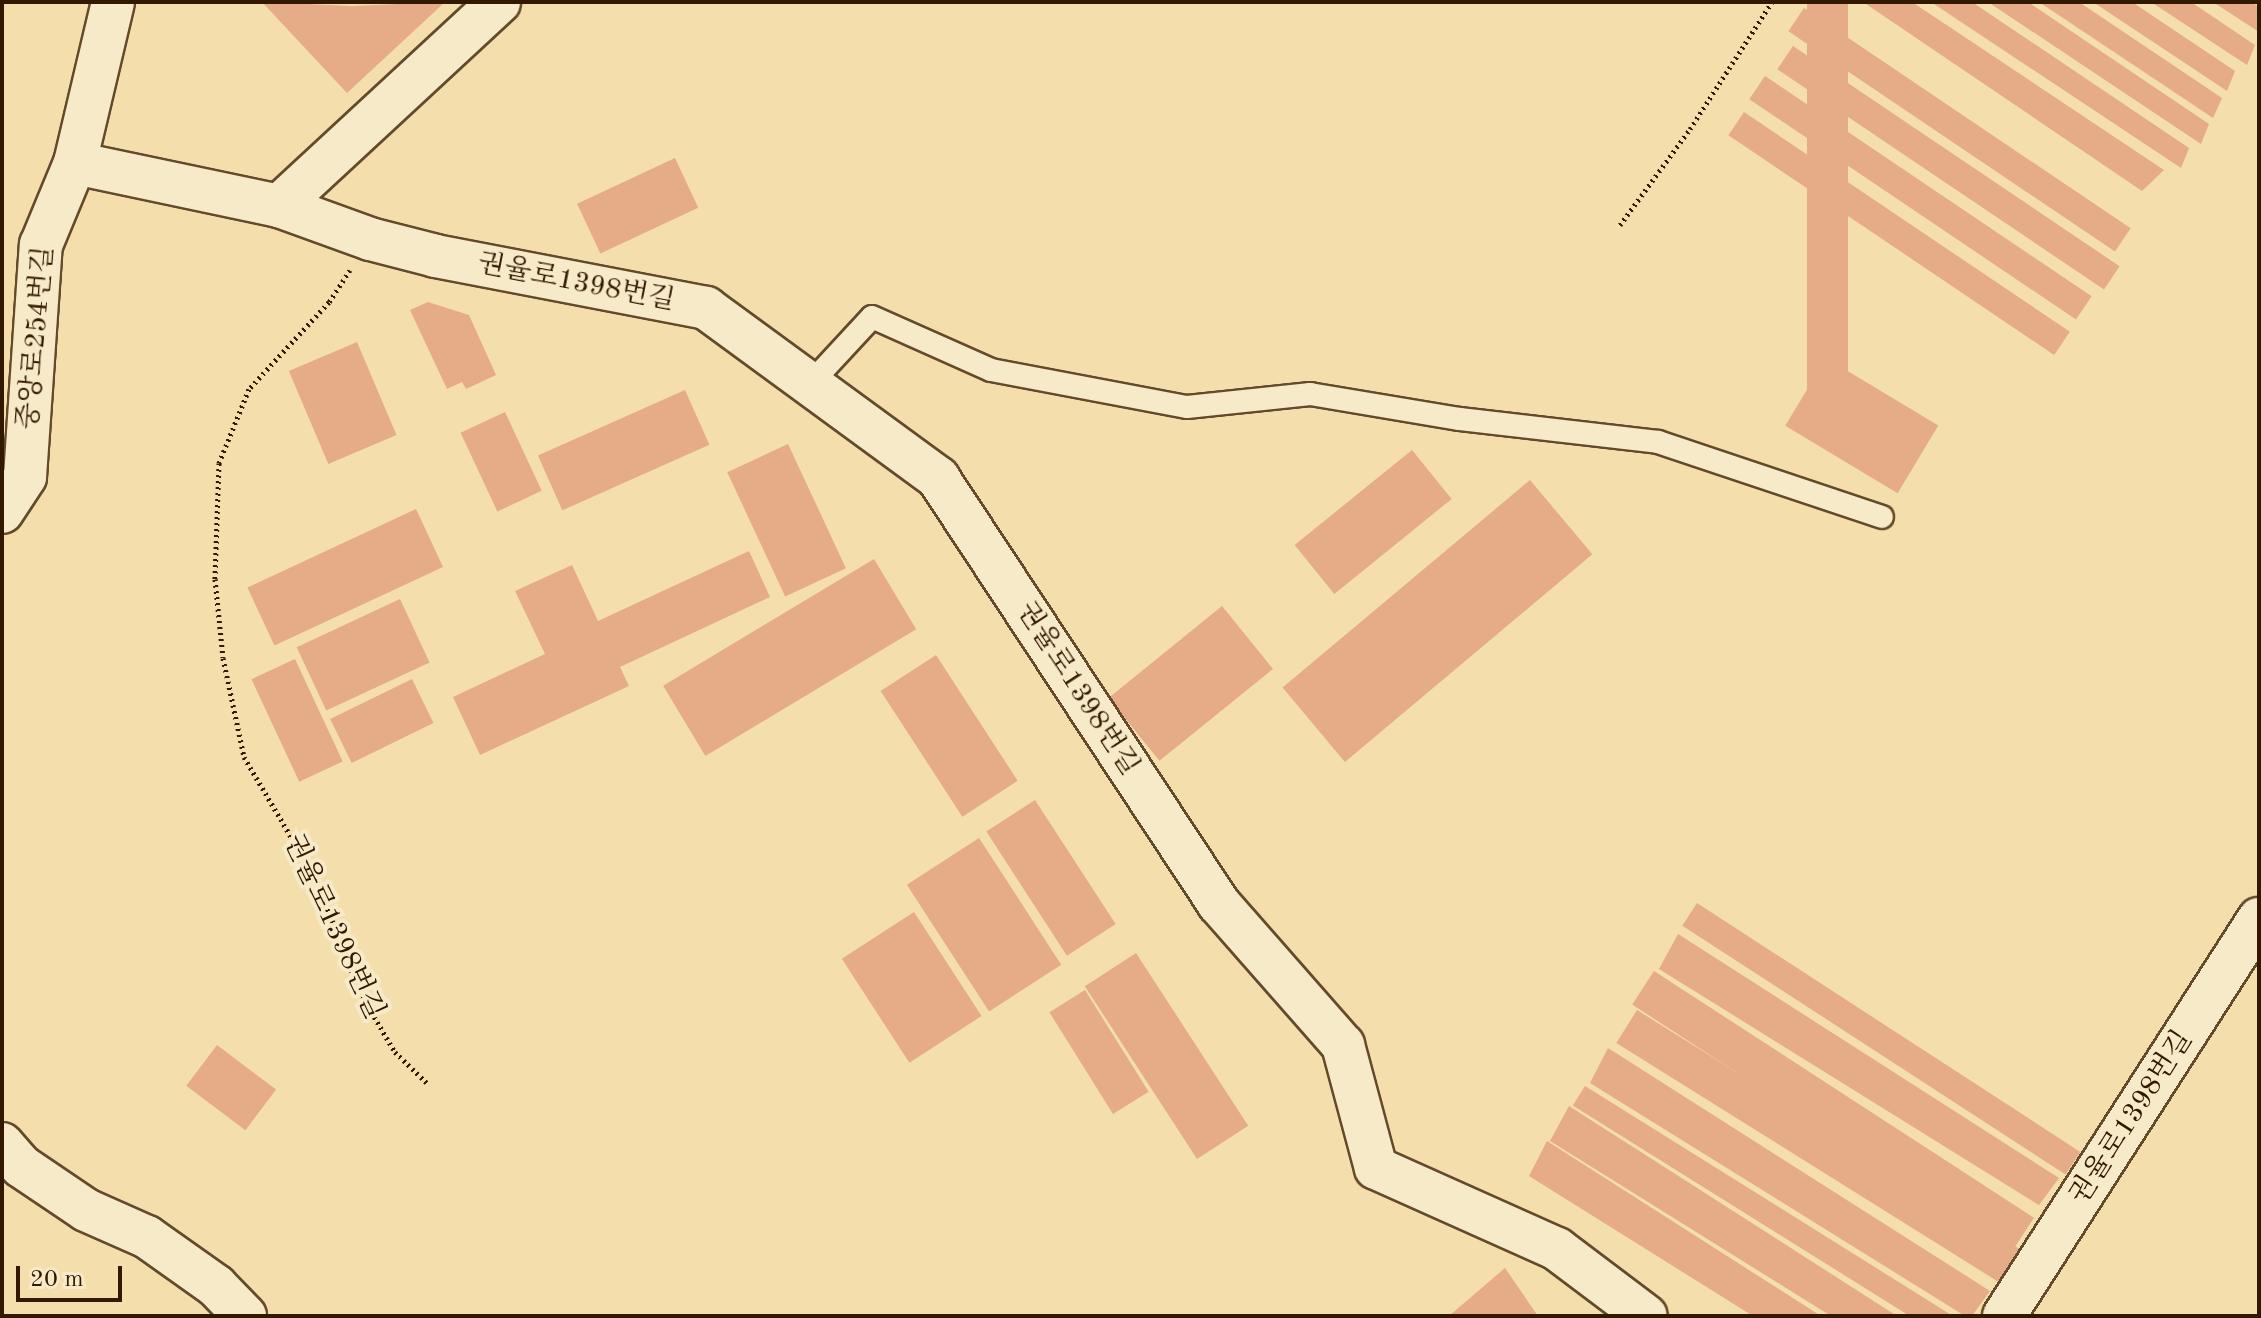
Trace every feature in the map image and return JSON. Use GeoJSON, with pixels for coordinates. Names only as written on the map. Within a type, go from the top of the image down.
{"type":"FeatureCollection","features":[{"type":"Feature","properties":{"kind":"street"},"geometry":{"type":"LineString","coordinates":[[75,163],[113,2]]}},
{"type":"Feature","properties":{"kind":"street"},"geometry":{"type":"LineString","coordinates":[[279,206],[499,2]]}},
{"type":"Feature","properties":{"kind":"street","name":"권율로1398번길"},"geometry":{"type":"LineString","coordinates":[[75,163],[279,206],[370,239],[706,308],[810,384],[938,478],[1219,904],[1343,1045],[1376,1168],[1557,1249],[1646,1316]]}},
{"type":"Feature","properties":{"kind":"street","name":"중앙로254번길"},"geometry":{"type":"LineString","coordinates":[[2,512],[25,477],[41,245],[75,163]]}},
{"type":"Feature","properties":{"kind":"street","name":"권율로1398번길"},"geometry":{"type":"LineString","coordinates":[[2004,1316],[2259,919]]}},
{"type":"Feature","properties":{"kind":"street"},"geometry":{"type":"LineString","coordinates":[[2,1144],[21,1166],[86,1210],[147,1237],[216,1286],[245,1316]]}},
{"type":"Feature","properties":{"kind":"lane"},"geometry":{"type":"LineString","coordinates":[[810,384],[872,317],[991,370],[1187,407],[1310,394],[1460,419],[1658,442],[1882,517]]}},
{"type":"Feature","properties":{"kind":"path"},"geometry":{"type":"LineString","coordinates":[[1620,225],[1690,129],[1772,2]]}},
{"type":"Feature","properties":{"kind":"path","name":"권율로1398번길"},"geometry":{"type":"LineString","coordinates":[[370,239],[329,302],[249,389],[219,463],[215,579],[223,658],[244,757],[317,881],[359,991],[395,1052],[428,1084]]}},
{"type":"Feature","properties":{"kind":"building"},"geometry":{"type":"Polygon","coordinates":[[[262,2],[352,6],[445,2],[347,93],[262,2]]]}},
{"type":"Feature","properties":{"kind":"building"},"geometry":{"type":"Polygon","coordinates":[[[1807,2],[1848,2],[1848,394],[1807,394],[1807,2]]]}},
{"type":"Feature","properties":{"kind":"building"},"geometry":{"type":"Polygon","coordinates":[[[1863,2],[1912,2],[2164,170],[2142,191],[1863,2]]]}},
{"type":"Feature","properties":{"kind":"building"},"geometry":{"type":"Polygon","coordinates":[[[1931,2],[1972,2],[2189,148],[2181,168],[1931,2]]]}},
{"type":"Feature","properties":{"kind":"building"},"geometry":{"type":"Polygon","coordinates":[[[1988,2],[2028,2],[2209,124],[2201,144],[1988,2]]]}},
{"type":"Feature","properties":{"kind":"building"},"geometry":{"type":"Polygon","coordinates":[[[2039,2],[2079,2],[2222,98],[2213,118],[2039,2]]]}},
{"type":"Feature","properties":{"kind":"building"},"geometry":{"type":"Polygon","coordinates":[[[2093,2],[2132,2],[2235,71],[2227,91],[2093,2]]]}},
{"type":"Feature","properties":{"kind":"building"},"geometry":{"type":"Polygon","coordinates":[[[2151,2],[2191,2],[2255,45],[2247,65],[2151,2]]]}},
{"type":"Feature","properties":{"kind":"building"},"geometry":{"type":"Polygon","coordinates":[[[2213,2],[2251,2],[2259,7],[2259,32],[2213,2]]]}},
{"type":"Feature","properties":{"kind":"building"},"geometry":{"type":"Polygon","coordinates":[[[1804,8],[2131,228],[2115,252],[1788,31],[1804,8]]]}},
{"type":"Feature","properties":{"kind":"building"},"geometry":{"type":"Polygon","coordinates":[[[1793,46],[2120,266],[2104,290],[1777,69],[1793,46]]]}},
{"type":"Feature","properties":{"kind":"building"},"geometry":{"type":"Polygon","coordinates":[[[1765,76],[2092,296],[2076,320],[1749,99],[1765,76]]]}},
{"type":"Feature","properties":{"kind":"building"},"geometry":{"type":"Polygon","coordinates":[[[1744,112],[2070,332],[2054,355],[1728,135],[1744,112]]]}},
{"type":"Feature","properties":{"kind":"building"},"geometry":{"type":"Polygon","coordinates":[[[675,158],[698,208],[600,253],[577,204],[675,158]]]}},
{"type":"Feature","properties":{"kind":"building"},"geometry":{"type":"Polygon","coordinates":[[[428,302],[469,315],[496,375],[466,389],[462,382],[447,389],[410,310],[428,302]]]}},
{"type":"Feature","properties":{"kind":"building"},"geometry":{"type":"Polygon","coordinates":[[[357,342],[396,435],[328,464],[289,371],[357,342]]]}},
{"type":"Feature","properties":{"kind":"building"},"geometry":{"type":"Polygon","coordinates":[[[1826,358],[1938,425],[1898,493],[1785,426],[1826,358]]]}},
{"type":"Feature","properties":{"kind":"building"},"geometry":{"type":"Polygon","coordinates":[[[685,390],[709,445],[562,510],[538,455],[685,390]]]}},
{"type":"Feature","properties":{"kind":"building"},"geometry":{"type":"Polygon","coordinates":[[[505,412],[542,491],[497,512],[461,433],[505,412]]]}},
{"type":"Feature","properties":{"kind":"building"},"geometry":{"type":"Polygon","coordinates":[[[788,444],[846,568],[785,596],[727,472],[788,444]]]}},
{"type":"Feature","properties":{"kind":"building"},"geometry":{"type":"Polygon","coordinates":[[[1412,450],[1452,499],[1334,594],[1295,545],[1412,450]]]}},
{"type":"Feature","properties":{"kind":"building"},"geometry":{"type":"Polygon","coordinates":[[[1530,480],[1592,554],[1345,762],[1283,688],[1530,480]]]}},
{"type":"Feature","properties":{"kind":"building"},"geometry":{"type":"Polygon","coordinates":[[[416,509],[443,567],[274,646],[247,588],[416,509]]]}},
{"type":"Feature","properties":{"kind":"building"},"geometry":{"type":"Polygon","coordinates":[[[749,551],[770,597],[620,667],[629,686],[480,755],[453,697],[545,654],[515,591],[572,565],[598,621],[749,551]]]}},
{"type":"Feature","properties":{"kind":"building"},"geometry":{"type":"Polygon","coordinates":[[[874,559],[916,629],[705,756],[663,686],[874,559]]]}},
{"type":"Feature","properties":{"kind":"building"},"geometry":{"type":"Polygon","coordinates":[[[400,599],[430,662],[326,711],[297,647],[400,599]]]}},
{"type":"Feature","properties":{"kind":"building"},"geometry":{"type":"Polygon","coordinates":[[[1222,606],[1273,669],[1160,761],[1109,698],[1222,606]]]}},
{"type":"Feature","properties":{"kind":"building"},"geometry":{"type":"Polygon","coordinates":[[[936,655],[1018,781],[962,817],[881,691],[936,655]]]}},
{"type":"Feature","properties":{"kind":"building"},"geometry":{"type":"Polygon","coordinates":[[[295,659],[343,761],[299,782],[251,679],[295,659]]]}},
{"type":"Feature","properties":{"kind":"building"},"geometry":{"type":"Polygon","coordinates":[[[412,679],[433,723],[352,763],[330,719],[412,679]]]}},
{"type":"Feature","properties":{"kind":"building"},"geometry":{"type":"Polygon","coordinates":[[[1035,800],[1116,924],[1067,956],[986,832],[1035,800]]]}},
{"type":"Feature","properties":{"kind":"building"},"geometry":{"type":"Polygon","coordinates":[[[979,838],[1061,965],[989,1011],[907,885],[979,838]]]}},
{"type":"Feature","properties":{"kind":"building"},"geometry":{"type":"Polygon","coordinates":[[[1697,903],[2080,1152],[2066,1175],[1682,926],[1697,903]]]}},
{"type":"Feature","properties":{"kind":"building"},"geometry":{"type":"Polygon","coordinates":[[[914,912],[982,1016],[909,1063],[842,959],[914,912]]]}},
{"type":"Feature","properties":{"kind":"building"},"geometry":{"type":"Polygon","coordinates":[[[1678,934],[2059,1178],[2039,1205],[1659,969],[1678,934]]]}},
{"type":"Feature","properties":{"kind":"building"},"geometry":{"type":"Polygon","coordinates":[[[1136,953],[1248,1126],[1197,1159],[1085,986],[1136,953]]]}},
{"type":"Feature","properties":{"kind":"building"},"geometry":{"type":"Polygon","coordinates":[[[1654,971],[2034,1218],[2012,1251],[1632,1005],[1654,971]]]}},
{"type":"Feature","properties":{"kind":"building"},"geometry":{"type":"Polygon","coordinates":[[[1085,990],[1149,1092],[1113,1114],[1049,1012],[1085,990]]]}},
{"type":"Feature","properties":{"kind":"building"},"geometry":{"type":"Polygon","coordinates":[[[1637,1010],[2021,1250],[2000,1283],[1616,1043],[1637,1010]]]}},
{"type":"Feature","properties":{"kind":"building"},"geometry":{"type":"Polygon","coordinates":[[[217,1045],[276,1090],[245,1130],[186,1086],[217,1045]]]}},
{"type":"Feature","properties":{"kind":"building"},"geometry":{"type":"Polygon","coordinates":[[[1608,1048],[1990,1291],[1972,1316],[1965,1316],[1590,1083],[1608,1048]]]}},
{"type":"Feature","properties":{"kind":"building"},"geometry":{"type":"Polygon","coordinates":[[[1585,1086],[1951,1315],[1910,1316],[1573,1106],[1585,1086]]]}},
{"type":"Feature","properties":{"kind":"building"},"geometry":{"type":"Polygon","coordinates":[[[1569,1106],[1897,1316],[1831,1316],[1550,1141],[1569,1106]]]}},
{"type":"Feature","properties":{"kind":"building"},"geometry":{"type":"Polygon","coordinates":[[[1547,1141],[1821,1316],[1753,1316],[1529,1176],[1547,1141]]]}},
{"type":"Feature","properties":{"kind":"building"},"geometry":{"type":"Polygon","coordinates":[[[1505,1268],[1538,1316],[1449,1316],[1505,1268]]]}}]}
